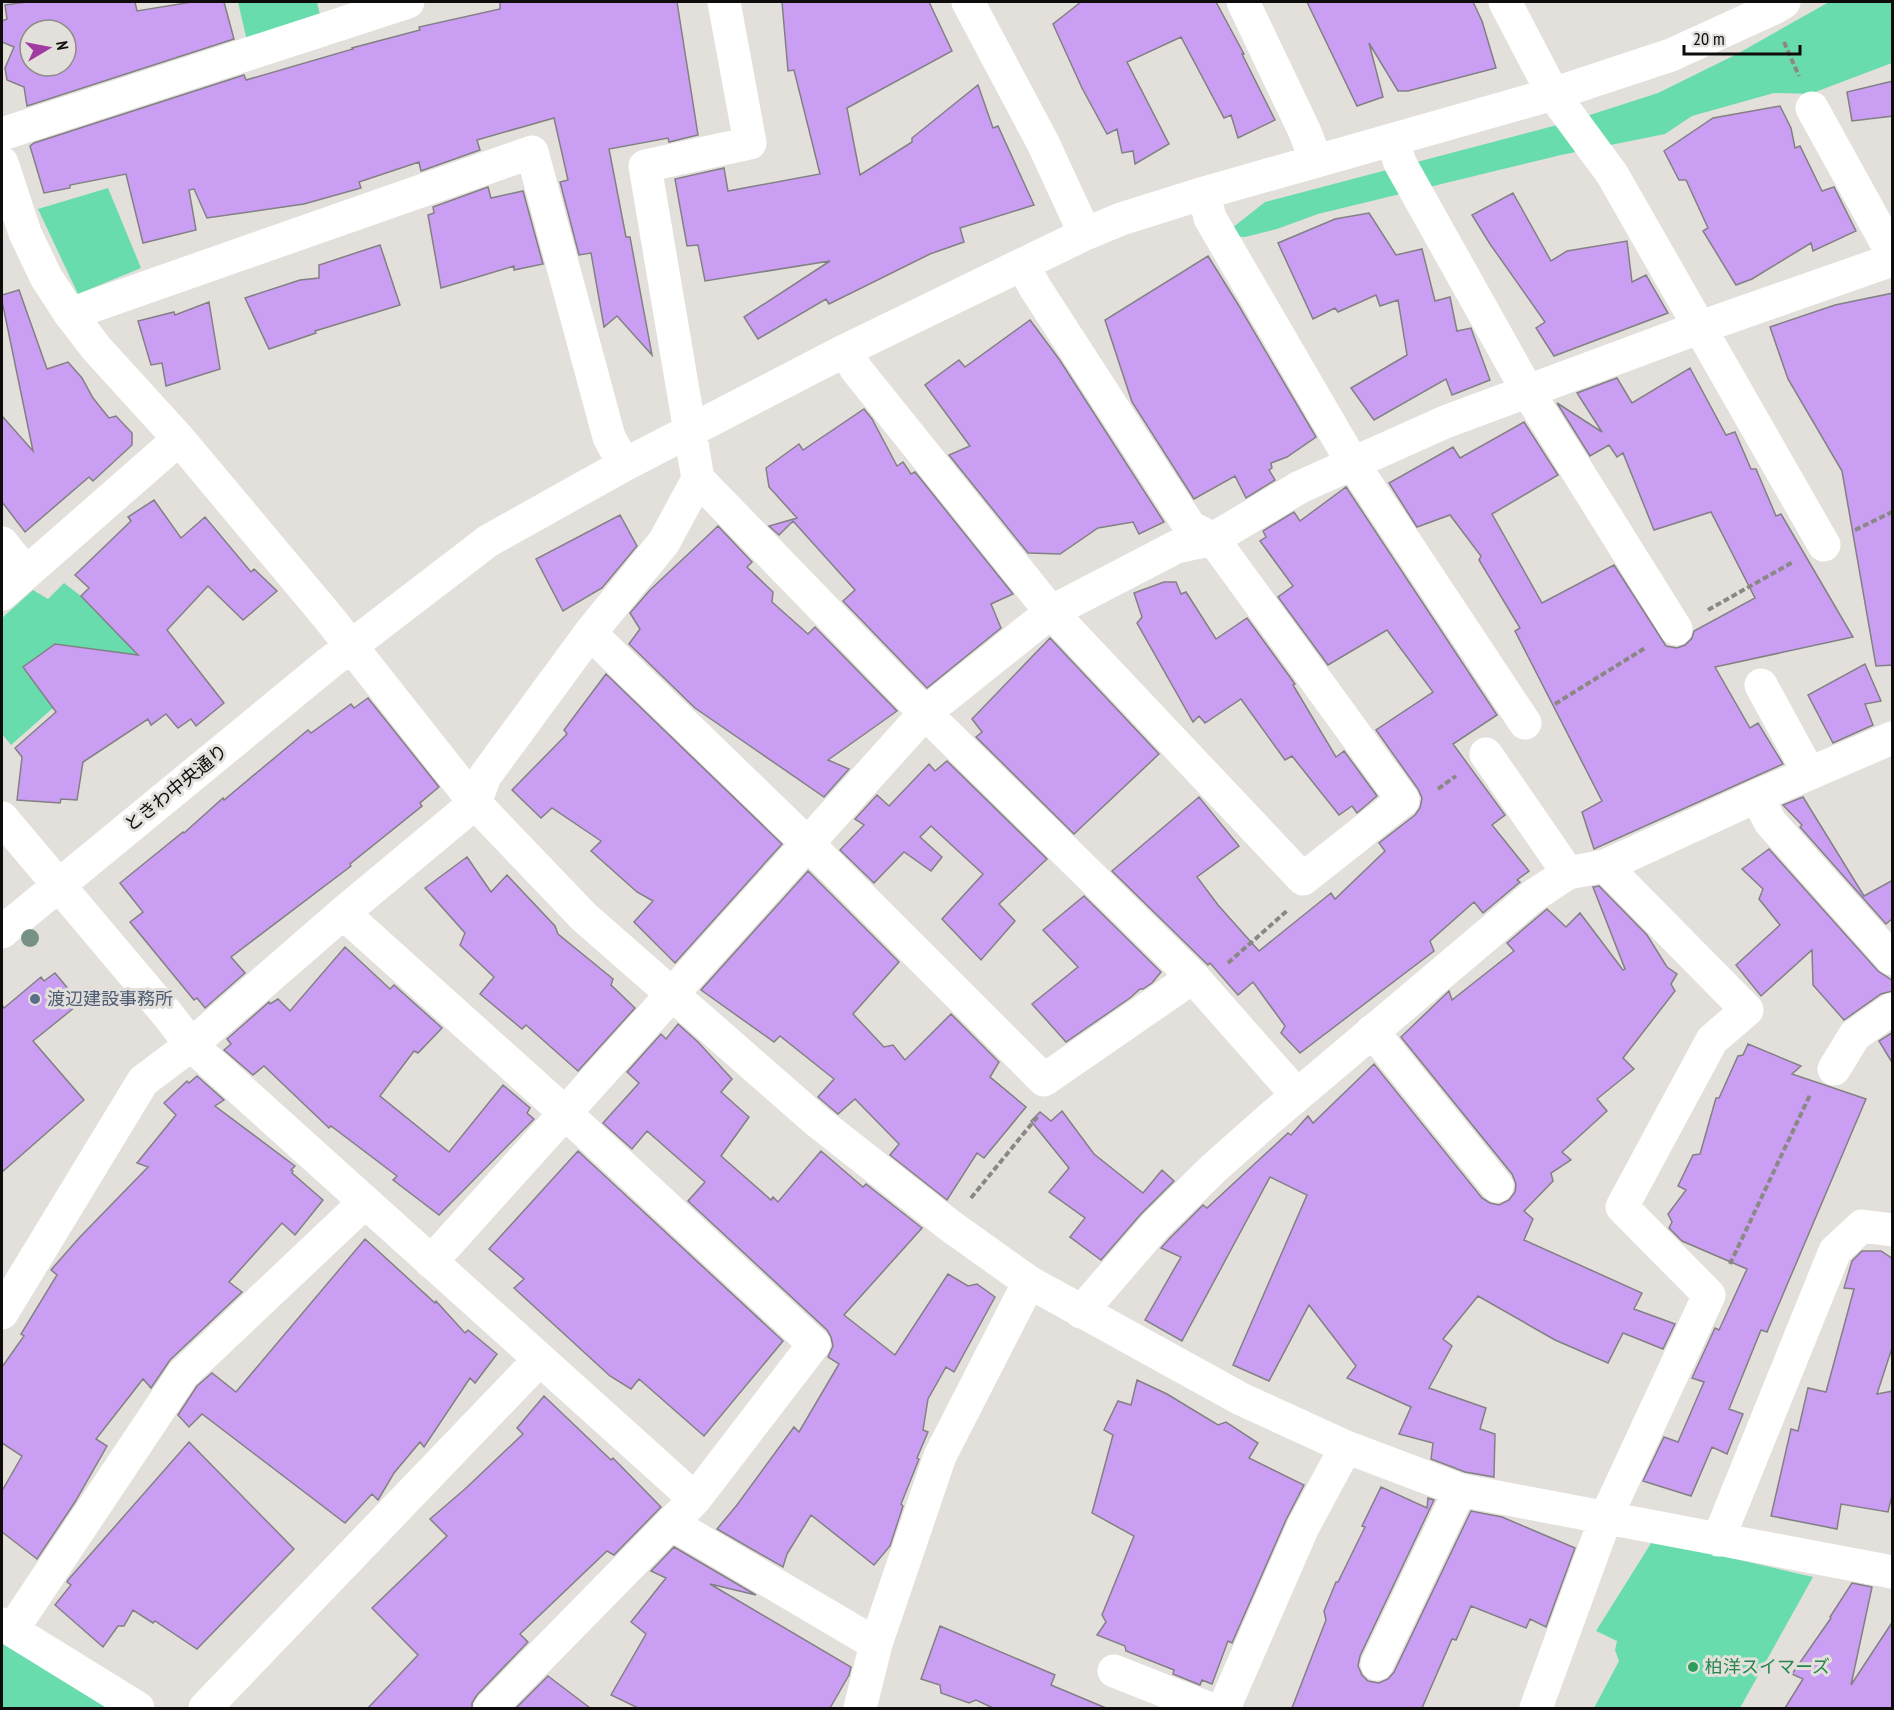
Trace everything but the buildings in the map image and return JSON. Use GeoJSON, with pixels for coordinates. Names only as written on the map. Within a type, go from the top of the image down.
{"type":"FeatureCollection","features":[{"type":"Feature","properties":{"kind":"street"},"geometry":{"type":"LineString","coordinates":[[2,134],[408,2]]}},
{"type":"Feature","properties":{"kind":"street"},"geometry":{"type":"LineString","coordinates":[[724,2],[750,143],[645,166],[698,479],[925,713],[1193,977],[1297,1095]]}},
{"type":"Feature","properties":{"kind":"street"},"geometry":{"type":"LineString","coordinates":[[968,2],[1043,143],[1085,234]]}},
{"type":"Feature","properties":{"kind":"street"},"geometry":{"type":"LineString","coordinates":[[1243,2],[1305,132],[1316,161]]}},
{"type":"Feature","properties":{"kind":"street"},"geometry":{"type":"LineString","coordinates":[[1505,2],[1552,94],[1612,174],[1824,545]]}},
{"type":"Feature","properties":{"kind":"street","name":"ときわ中央通り"},"geometry":{"type":"LineString","coordinates":[[2,932],[351,646],[488,541],[690,430],[846,350],[1085,234],[1121,219],[1204,193],[1552,94],[1671,55],[1778,11]]}},
{"type":"Feature","properties":{"kind":"street"},"geometry":{"type":"LineString","coordinates":[[1812,108],[1893,253]]}},
{"type":"Feature","properties":{"kind":"street"},"geometry":{"type":"LineString","coordinates":[[1392,140],[1400,163],[1528,392],[1676,629]]}},
{"type":"Feature","properties":{"kind":"street"},"geometry":{"type":"LineString","coordinates":[[70,314],[532,152],[609,437],[624,465]]}},
{"type":"Feature","properties":{"kind":"street"},"geometry":{"type":"LineString","coordinates":[[2,163],[25,233],[46,277],[70,314],[97,349],[179,440],[351,646],[475,803],[584,917],[818,1122],[949,1225],[1029,1282],[1241,1400],[1346,1447],[1460,1490],[1893,1572]]}},
{"type":"Feature","properties":{"kind":"street"},"geometry":{"type":"LineString","coordinates":[[1204,193],[1210,218],[1352,462],[1525,723]]}},
{"type":"Feature","properties":{"kind":"street"},"geometry":{"type":"LineString","coordinates":[[431,1262],[925,713],[1051,612],[1176,547],[1213,539],[1300,487],[1445,422],[1698,328],[1893,260]]}},
{"type":"Feature","properties":{"kind":"street"},"geometry":{"type":"LineString","coordinates":[[846,350],[856,369],[1051,612],[1303,879],[1403,800],[1213,539],[1190,527],[1034,286],[1023,264]]}},
{"type":"Feature","properties":{"kind":"street"},"geometry":{"type":"LineString","coordinates":[[2,594],[179,440]]}},
{"type":"Feature","properties":{"kind":"street"},"geometry":{"type":"LineString","coordinates":[[2,1313],[143,1082],[191,1045],[343,913],[475,803],[485,776],[590,633],[664,542],[698,479]]}},
{"type":"Feature","properties":{"kind":"street"},"geometry":{"type":"LineString","coordinates":[[2,543],[27,573]]}},
{"type":"Feature","properties":{"kind":"street"},"geometry":{"type":"LineString","coordinates":[[590,633],[807,843],[1044,1080],[1193,977]]}},
{"type":"Feature","properties":{"kind":"street"},"geometry":{"type":"LineString","coordinates":[[1761,684],[1809,773]]}},
{"type":"Feature","properties":{"kind":"street"},"geometry":{"type":"LineString","coordinates":[[1081,1312],[1155,1226],[1214,1168],[1533,896],[1568,873],[1605,866],[1757,796],[1893,738]]}},
{"type":"Feature","properties":{"kind":"street"},"geometry":{"type":"LineString","coordinates":[[1486,754],[1568,873]]}},
{"type":"Feature","properties":{"kind":"street"},"geometry":{"type":"LineString","coordinates":[[1757,796],[1770,822],[1893,959]]}},
{"type":"Feature","properties":{"kind":"street"},"geometry":{"type":"LineString","coordinates":[[2,818],[191,1045],[695,1499]]}},
{"type":"Feature","properties":{"kind":"street"},"geometry":{"type":"LineString","coordinates":[[1536,1708],[1606,1517],[1709,1295],[1622,1207],[1712,1040],[1747,1010],[1605,866]]}},
{"type":"Feature","properties":{"kind":"street"},"geometry":{"type":"LineString","coordinates":[[343,913],[564,1112],[814,1344],[695,1499],[490,1708]]}},
{"type":"Feature","properties":{"kind":"street"},"geometry":{"type":"LineString","coordinates":[[1834,1069],[1855,1035],[1893,1009]]}},
{"type":"Feature","properties":{"kind":"street"},"geometry":{"type":"LineString","coordinates":[[1372,1031],[1497,1186]]}},
{"type":"Feature","properties":{"kind":"street"},"geometry":{"type":"LineString","coordinates":[[138,1708],[7,1627],[183,1374],[365,1202]]}},
{"type":"Feature","properties":{"kind":"street"},"geometry":{"type":"LineString","coordinates":[[1718,1540],[1835,1251],[1862,1226],[1893,1230]]}},
{"type":"Feature","properties":{"kind":"street"},"geometry":{"type":"LineString","coordinates":[[860,1708],[876,1644],[940,1456],[1029,1282]]}},
{"type":"Feature","properties":{"kind":"street"},"geometry":{"type":"LineString","coordinates":[[205,1708],[539,1360]]}},
{"type":"Feature","properties":{"kind":"street"},"geometry":{"type":"LineString","coordinates":[[1224,1708],[1303,1527],[1346,1447]]}},
{"type":"Feature","properties":{"kind":"street"},"geometry":{"type":"LineString","coordinates":[[1377,1664],[1460,1490]]}},
{"type":"Feature","properties":{"kind":"street"},"geometry":{"type":"LineString","coordinates":[[672,1524],[876,1644]]}},
{"type":"Feature","properties":{"kind":"street"},"geometry":{"type":"LineString","coordinates":[[1114,1671],[1208,1708]]}},
{"type":"Feature","properties":{"kind":"path"},"geometry":{"type":"LineString","coordinates":[[1778,11],[1812,108]]}},
{"type":"Feature","properties":{"kind":"path"},"geometry":{"type":"LineString","coordinates":[[1709,1295],[1723,1279],[1818,1078],[1834,1069]]}},
{"type":"Feature","properties":{"kind":"green space"},"geometry":{"type":"Polygon","coordinates":[[[238,2],[317,2],[321,19],[247,41],[238,2]]]}},
{"type":"Feature","properties":{"kind":"green space"},"geometry":{"type":"Polygon","coordinates":[[[1829,2],[1892,2],[1892,63],[1810,94],[1774,93],[1692,116],[1665,134],[1561,155],[1318,214],[1277,229],[1245,237],[1222,236],[1265,202],[1565,123],[1658,93],[1737,54],[1829,2]]]}},
{"type":"Feature","properties":{"kind":"green space"},"geometry":{"type":"Polygon","coordinates":[[[108,188],[141,268],[78,294],[38,209],[108,188]]]}},
{"type":"Feature","properties":{"kind":"green space"},"geometry":{"type":"Polygon","coordinates":[[[64,583],[151,660],[24,667],[53,708],[11,745],[2,734],[2,618],[33,590],[48,599],[64,583]]]}},
{"type":"Feature","properties":{"kind":"green space"},"geometry":{"type":"Polygon","coordinates":[[[1653,1540],[1813,1577],[1740,1708],[1594,1708],[1619,1661],[1615,1650],[1617,1641],[1596,1631],[1653,1540]]]}},
{"type":"Feature","properties":{"kind":"green space"},"geometry":{"type":"Polygon","coordinates":[[[2,1640],[117,1708],[2,1708],[2,1640]]]}},
{"type":"Feature","properties":{"kind":"place","name":"渡辺建設事務所"},"geometry":{"type":"Point","coordinates":[35,999]}},
{"type":"Feature","properties":{"kind":"place","name":"柏洋スイマーズ"},"geometry":{"type":"Point","coordinates":[1693,1667]}}]}
